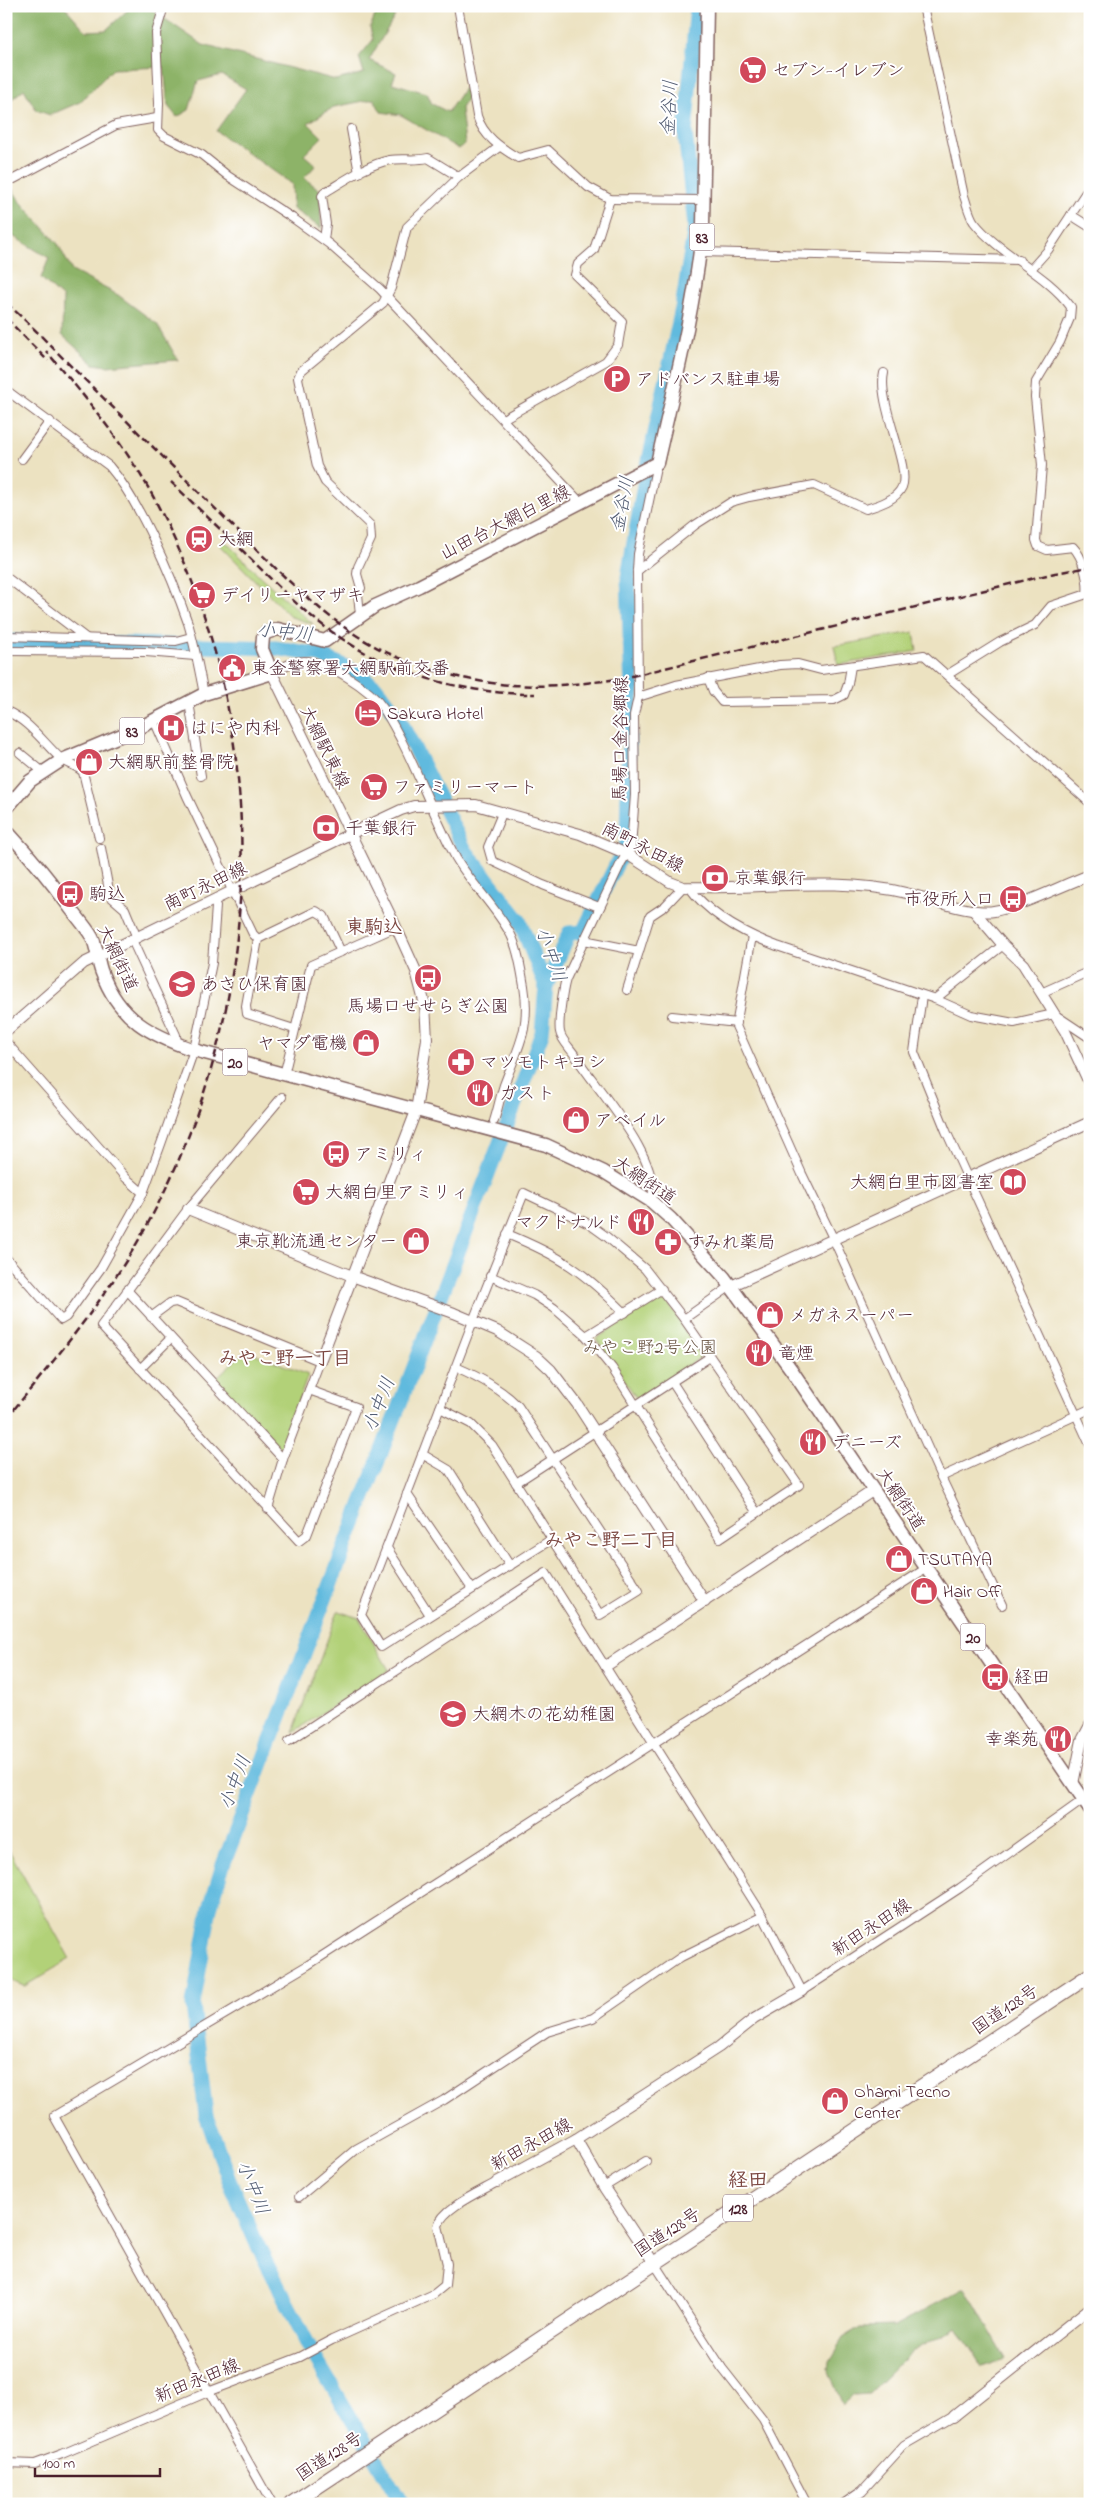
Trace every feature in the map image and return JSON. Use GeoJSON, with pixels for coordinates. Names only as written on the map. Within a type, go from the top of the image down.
{"type":"FeatureCollection","features":[{"type":"Feature","properties":{"kind":"highway","name":"国道128号"},"geometry":{"type":"LineString","coordinates":[[290,2504],[1090,1975]]}},
{"type":"Feature","properties":{"kind":"main road","name":"83"},"geometry":{"type":"LineString","coordinates":[[657,463],[695,292],[701,252],[707,6]]}},
{"type":"Feature","properties":{"kind":"main road","name":"山田台大網白里線"},"geometry":{"type":"LineString","coordinates":[[272,673],[262,649],[262,642],[266,633],[278,629],[325,640],[360,615],[581,504],[657,463]]}},
{"type":"Feature","properties":{"kind":"main road","name":"83"},"geometry":{"type":"LineString","coordinates":[[6,809],[30,781],[42,771],[62,760],[154,720],[204,694],[272,673]]}},
{"type":"Feature","properties":{"kind":"main road","name":"大網街道"},"geometry":{"type":"LineString","coordinates":[[6,830],[58,891],[91,936],[99,954],[101,972],[124,1010],[135,1022],[156,1036],[194,1050],[416,1111],[495,1126],[514,1136],[569,1154],[604,1172],[652,1202],[692,1240],[731,1286],[874,1490],[1073,1784],[1088,1801]]}},
{"type":"Feature","properties":{"kind":"street"},"geometry":{"type":"LineString","coordinates":[[164,6],[156,34],[159,103],[158,130],[164,136],[202,155],[228,176],[324,240],[388,296],[581,504]]}},
{"type":"Feature","properties":{"kind":"street"},"geometry":{"type":"LineString","coordinates":[[458,6],[477,116],[480,125],[499,148],[518,158],[548,150],[588,187],[610,199],[703,200]]}},
{"type":"Feature","properties":{"kind":"street"},"geometry":{"type":"LineString","coordinates":[[923,6],[964,196],[973,221],[1018,260],[1031,268],[1062,294],[1071,306],[1070,318],[1060,342],[1036,382],[1035,397],[1042,465],[1036,540],[1038,546],[1047,550],[1073,547],[1078,552],[1088,586],[1087,594],[1052,606],[1035,625],[1000,642],[947,675]]}},
{"type":"Feature","properties":{"kind":"street"},"geometry":{"type":"LineString","coordinates":[[14,179],[116,125],[157,118]]}},
{"type":"Feature","properties":{"kind":"street"},"geometry":{"type":"LineString","coordinates":[[351,130],[360,172]]}},
{"type":"Feature","properties":{"kind":"street"},"geometry":{"type":"LineString","coordinates":[[360,615],[358,594],[361,588],[358,567],[370,540],[370,525],[331,489],[317,466],[298,378],[301,371],[383,303],[388,296],[407,227],[460,177],[499,148]]}},
{"type":"Feature","properties":{"kind":"street"},"geometry":{"type":"LineString","coordinates":[[324,240],[326,224],[322,196],[372,165],[391,160],[415,161],[428,158],[460,177]]}},
{"type":"Feature","properties":{"kind":"street"},"geometry":{"type":"LineString","coordinates":[[1031,268],[1048,250],[1090,186]]}},
{"type":"Feature","properties":{"kind":"street"},"geometry":{"type":"LineString","coordinates":[[503,419],[606,361],[618,345],[622,321],[575,275],[578,264],[594,250],[610,199]]}},
{"type":"Feature","properties":{"kind":"street"},"geometry":{"type":"LineString","coordinates":[[1071,215],[1090,227]]}},
{"type":"Feature","properties":{"kind":"street"},"geometry":{"type":"LineString","coordinates":[[701,252],[1018,260]]}},
{"type":"Feature","properties":{"kind":"street"},"geometry":{"type":"LineString","coordinates":[[637,571],[695,525],[731,502],[814,485],[866,509],[881,504],[895,496],[902,487],[904,473],[884,398],[884,373]]}},
{"type":"Feature","properties":{"kind":"street"},"geometry":{"type":"LineString","coordinates":[[6,390],[109,466],[118,476],[146,525],[184,614],[204,694]]}},
{"type":"Feature","properties":{"kind":"street"},"geometry":{"type":"LineString","coordinates":[[22,459],[50,422]]}},
{"type":"Feature","properties":{"kind":"street","name":"馬場口金谷郷線"},"geometry":{"type":"LineString","coordinates":[[652,1202],[654,1192],[645,1159],[639,1147],[594,1085],[560,1032],[562,992],[584,940],[631,846],[635,795],[634,715],[638,697],[638,554],[657,463]]}},
{"type":"Feature","properties":{"kind":"street"},"geometry":{"type":"LineString","coordinates":[[6,577],[86,638]]}},
{"type":"Feature","properties":{"kind":"street"},"geometry":{"type":"LineString","coordinates":[[6,636],[176,641],[191,637]]}},
{"type":"Feature","properties":{"kind":"street"},"geometry":{"type":"LineString","coordinates":[[6,651],[146,652],[195,656]]}},
{"type":"Feature","properties":{"kind":"street"},"geometry":{"type":"LineString","coordinates":[[638,697],[708,678],[780,664],[798,664],[821,670],[924,655],[1090,803]]}},
{"type":"Feature","properties":{"kind":"street"},"geometry":{"type":"LineString","coordinates":[[272,673],[291,663],[310,661],[340,673],[364,689],[383,708],[437,805],[457,859],[511,936],[518,954],[526,1017],[524,1036],[505,1084],[495,1126]]}},
{"type":"Feature","properties":{"kind":"street"},"geometry":{"type":"LineString","coordinates":[[708,678],[713,691],[722,702],[834,700],[844,695],[851,666]]}},
{"type":"Feature","properties":{"kind":"street","name":"大網駅東線"},"geometry":{"type":"LineString","coordinates":[[272,673],[396,927],[416,971],[425,1005],[427,1039],[416,1111],[320,1361]]}},
{"type":"Feature","properties":{"kind":"street"},"geometry":{"type":"LineString","coordinates":[[189,702],[201,776]]}},
{"type":"Feature","properties":{"kind":"street"},"geometry":{"type":"LineString","coordinates":[[6,711],[32,730],[62,760],[78,767],[86,776],[88,795],[99,838]]}},
{"type":"Feature","properties":{"kind":"street"},"geometry":{"type":"LineString","coordinates":[[154,720],[232,891],[253,934],[258,939]]}},
{"type":"Feature","properties":{"kind":"street"},"geometry":{"type":"LineString","coordinates":[[20,753],[42,771]]}},
{"type":"Feature","properties":{"kind":"street","name":"南町永田線"},"geometry":{"type":"LineString","coordinates":[[6,1031],[84,963],[99,954],[135,939],[401,810],[437,805],[476,805],[503,811],[580,834],[627,854],[670,882],[686,887],[866,885],[974,910],[994,911],[1090,875]]}},
{"type":"Feature","properties":{"kind":"street"},"geometry":{"type":"LineString","coordinates":[[503,811],[488,847],[492,861],[543,885],[600,907]]}},
{"type":"Feature","properties":{"kind":"street"},"geometry":{"type":"LineString","coordinates":[[101,848],[110,896],[125,909],[135,939],[176,1034],[177,1044]]}},
{"type":"Feature","properties":{"kind":"street"},"geometry":{"type":"LineString","coordinates":[[627,990],[650,916],[665,906],[686,887],[714,912],[752,936],[935,999],[971,1015],[1014,1023],[1054,1014],[1090,1038]]}},
{"type":"Feature","properties":{"kind":"street"},"geometry":{"type":"LineString","coordinates":[[6,1258],[56,1314],[64,1320],[100,1268],[143,1193],[194,1050],[212,963],[216,906],[213,900]]}},
{"type":"Feature","properties":{"kind":"street"},"geometry":{"type":"LineString","coordinates":[[974,910],[1004,946],[1023,964],[1065,1031],[1090,1085]]}},
{"type":"Feature","properties":{"kind":"street"},"geometry":{"type":"LineString","coordinates":[[258,939],[316,911],[324,916],[341,952]]}},
{"type":"Feature","properties":{"kind":"street"},"geometry":{"type":"LineString","coordinates":[[284,1075],[311,965],[396,927]]}},
{"type":"Feature","properties":{"kind":"street"},"geometry":{"type":"LineString","coordinates":[[752,936],[737,1023],[781,1128],[834,1238],[941,1476],[1002,1605]]}},
{"type":"Feature","properties":{"kind":"street"},"geometry":{"type":"LineString","coordinates":[[258,939],[246,1006],[247,1014],[294,1029]]}},
{"type":"Feature","properties":{"kind":"street"},"geometry":{"type":"LineString","coordinates":[[584,940],[639,951]]}},
{"type":"Feature","properties":{"kind":"street"},"geometry":{"type":"LineString","coordinates":[[935,999],[1004,946]]}},
{"type":"Feature","properties":{"kind":"street"},"geometry":{"type":"LineString","coordinates":[[1041,993],[1090,971]]}},
{"type":"Feature","properties":{"kind":"street"},"geometry":{"type":"LineString","coordinates":[[922,996],[914,1052],[967,1177],[1090,1445]]}},
{"type":"Feature","properties":{"kind":"street"},"geometry":{"type":"LineString","coordinates":[[672,1016],[737,1023]]}},
{"type":"Feature","properties":{"kind":"street"},"geometry":{"type":"LineString","coordinates":[[6,1042],[126,1178],[143,1193]]}},
{"type":"Feature","properties":{"kind":"street"},"geometry":{"type":"LineString","coordinates":[[282,1098],[188,1209],[101,1326],[294,1539],[299,1542],[304,1540],[356,1407],[309,1390]]}},
{"type":"Feature","properties":{"kind":"street"},"geometry":{"type":"LineString","coordinates":[[684,1319],[731,1286],[1090,1122]]}},
{"type":"Feature","properties":{"kind":"street"},"geometry":{"type":"LineString","coordinates":[[490,1276],[541,1300],[571,1321],[586,1336],[612,1368],[720,1538],[799,1485],[684,1319],[645,1269],[607,1237],[567,1212],[524,1193],[490,1276],[361,1615],[381,1647],[552,1539]]}},
{"type":"Feature","properties":{"kind":"street"},"geometry":{"type":"LineString","coordinates":[[188,1209],[352,1276],[454,1313],[515,1341],[541,1361],[565,1388],[705,1602]]}},
{"type":"Feature","properties":{"kind":"street"},"geometry":{"type":"LineString","coordinates":[[507,1234],[544,1249],[580,1271],[625,1313]]}},
{"type":"Feature","properties":{"kind":"street"},"geometry":{"type":"LineString","coordinates":[[127,1290],[283,1459]]}},
{"type":"Feature","properties":{"kind":"street"},"geometry":{"type":"LineString","coordinates":[[586,1336],[662,1290]]}},
{"type":"Feature","properties":{"kind":"street"},"geometry":{"type":"LineString","coordinates":[[151,1317],[170,1303],[176,1302],[320,1361],[283,1459],[268,1509]]}},
{"type":"Feature","properties":{"kind":"street"},"geometry":{"type":"LineString","coordinates":[[140,1369],[171,1338]]}},
{"type":"Feature","properties":{"kind":"street"},"geometry":{"type":"LineString","coordinates":[[516,1482],[710,1357]]}},
{"type":"Feature","properties":{"kind":"street"},"geometry":{"type":"LineString","coordinates":[[440,1408],[456,1415],[482,1433],[492,1445],[600,1615],[639,1591],[528,1419],[504,1393],[456,1367]]}},
{"type":"Feature","properties":{"kind":"street"},"geometry":{"type":"LineString","coordinates":[[672,1382],[757,1513]]}},
{"type":"Feature","properties":{"kind":"street"},"geometry":{"type":"LineString","coordinates":[[941,1476],[1090,1409]]}},
{"type":"Feature","properties":{"kind":"street"},"geometry":{"type":"LineString","coordinates":[[422,1454],[449,1470],[510,1566]]}},
{"type":"Feature","properties":{"kind":"street"},"geometry":{"type":"LineString","coordinates":[[606,1666],[874,1490]]}},
{"type":"Feature","properties":{"kind":"street"},"geometry":{"type":"LineString","coordinates":[[407,1494],[472,1589]]}},
{"type":"Feature","properties":{"kind":"street"},"geometry":{"type":"LineString","coordinates":[[387,1548],[430,1615]]}},
{"type":"Feature","properties":{"kind":"street"},"geometry":{"type":"LineString","coordinates":[[272,2504],[54,2116],[308,1965],[926,1569]]}},
{"type":"Feature","properties":{"kind":"street"},"geometry":{"type":"LineString","coordinates":[[289,1741],[546,1573],[763,1916],[802,1992]]}},
{"type":"Feature","properties":{"kind":"street"},"geometry":{"type":"LineString","coordinates":[[1073,1784],[1082,1740],[1090,1725]]}},
{"type":"Feature","properties":{"kind":"street","name":"新田永田線"},"geometry":{"type":"LineString","coordinates":[[6,2463],[35,2464],[62,2454],[208,2392],[300,2357],[332,2340],[434,2294],[445,2285],[447,2264],[438,2226],[440,2220],[459,2203],[576,2139],[719,2047],[754,2018],[802,1992],[1088,1801]]}},
{"type":"Feature","properties":{"kind":"street"},"geometry":{"type":"LineString","coordinates":[[299,2197],[356,2149],[444,2100],[547,2032],[593,2018],[682,1957],[763,1916]]}},
{"type":"Feature","properties":{"kind":"street"},"geometry":{"type":"LineString","coordinates":[[576,2139],[604,2187],[722,2368],[763,2420],[808,2504]]}},
{"type":"Feature","properties":{"kind":"street"},"geometry":{"type":"LineString","coordinates":[[604,2187],[646,2161]]}},
{"type":"Feature","properties":{"kind":"street"},"geometry":{"type":"LineString","coordinates":[[843,2504],[862,2491],[904,2445],[954,2416],[1090,2308]]}},
{"type":"Feature","properties":{"kind":"green space"},"geometry":{"type":"Polygon","coordinates":[[[6,6],[64,6],[86,31],[106,30],[132,6],[146,6],[203,45],[336,80],[364,73],[359,57],[373,40],[370,27],[377,11],[395,16],[369,60],[396,73],[392,83],[427,93],[432,104],[448,112],[465,87],[469,96],[461,108],[465,144],[459,149],[401,115],[381,112],[374,99],[334,107],[308,123],[322,137],[304,155],[316,165],[304,178],[320,190],[321,228],[293,209],[292,184],[216,131],[246,89],[222,75],[198,81],[189,110],[177,117],[168,106],[164,67],[113,69],[80,102],[50,115],[36,110],[24,89],[6,104],[6,6]]]}},
{"type":"Feature","properties":{"kind":"green space"},"geometry":{"type":"Polygon","coordinates":[[[6,180],[20,201],[58,244],[72,271],[118,295],[157,324],[178,360],[107,366],[94,364],[62,335],[63,298],[41,278],[49,258],[6,232],[6,180]]]}},
{"type":"Feature","properties":{"kind":"green space"},"geometry":{"type":"Polygon","coordinates":[[[225,541],[262,578],[313,624],[291,617],[219,544],[225,541]]]}},
{"type":"Feature","properties":{"kind":"green space"},"geometry":{"type":"Polygon","coordinates":[[[914,632],[917,651],[838,665],[834,646],[914,632]]]}},
{"type":"Feature","properties":{"kind":"green space","name":"みやこ野2号公園"},"geometry":{"type":"Polygon","coordinates":[[[662,1294],[704,1355],[638,1400],[596,1339],[662,1294]]]}},
{"type":"Feature","properties":{"kind":"green space"},"geometry":{"type":"Polygon","coordinates":[[[246,1350],[308,1375],[280,1452],[215,1379],[246,1350]]]}},
{"type":"Feature","properties":{"kind":"green space"},"geometry":{"type":"Polygon","coordinates":[[[338,1611],[359,1618],[389,1670],[293,1732],[338,1611]]]}},
{"type":"Feature","properties":{"kind":"green space"},"geometry":{"type":"Polygon","coordinates":[[[6,1845],[70,1959],[25,1986],[6,1979],[6,1845]]]}},
{"type":"Feature","properties":{"kind":"green space"},"geometry":{"type":"Polygon","coordinates":[[[965,2288],[1006,2359],[982,2367],[957,2327],[910,2353],[869,2394],[854,2395],[843,2405],[828,2370],[829,2361],[843,2338],[861,2327],[895,2326],[965,2288]]]}},
{"type":"Feature","properties":{"kind":"waterway","name":"金谷川"},"geometry":{"type":"LineString","coordinates":[[546,986],[569,933],[583,932],[627,843],[629,714],[632,693],[628,577],[645,479],[682,308],[695,227],[685,132],[697,6]]}},
{"type":"Feature","properties":{"kind":"waterway","name":"小中川"},"geometry":{"type":"LineString","coordinates":[[6,641],[275,648],[320,655],[348,668],[375,686],[398,716],[465,850],[519,920],[546,986],[542,1033],[223,1865],[210,1908],[193,2005],[206,2115],[229,2180],[256,2242],[314,2356],[402,2504]]}},
{"type":"Feature","properties":{"kind":"railway"},"geometry":{"type":"LineString","coordinates":[[6,303],[309,600],[372,645],[395,656],[453,676],[508,685],[535,686],[563,685],[624,678],[1055,573],[1090,567]]}},
{"type":"Feature","properties":{"kind":"railway"},"geometry":{"type":"LineString","coordinates":[[6,318],[48,361]]}},
{"type":"Feature","properties":{"kind":"railway"},"geometry":{"type":"LineString","coordinates":[[6,1419],[86,1319],[122,1267],[154,1212],[192,1126],[220,1036],[236,943],[242,850],[235,756],[218,664],[189,575],[149,489],[138,471],[101,418],[46,351]]}},
{"type":"Feature","properties":{"kind":"railway"},"geometry":{"type":"LineString","coordinates":[[171,482],[303,609],[328,629],[363,651],[386,663],[434,680],[484,691],[535,694]]}},
{"type":"Feature","properties":{"kind":"place","name":"セブン-イレブン"},"geometry":{"type":"Point","coordinates":[753,70]}},
{"type":"Feature","properties":{"kind":"place","name":"アドバンス駐車場"},"geometry":{"type":"Point","coordinates":[617,379]}},
{"type":"Feature","properties":{"kind":"place","name":"大網"},"geometry":{"type":"Point","coordinates":[199,539]}},
{"type":"Feature","properties":{"kind":"place","name":"デイリーヤマザキ"},"geometry":{"type":"Point","coordinates":[202,595]}},
{"type":"Feature","properties":{"kind":"place","name":"東金警察署大網駅前交番"},"geometry":{"type":"Point","coordinates":[232,668]}},
{"type":"Feature","properties":{"kind":"place","name":"Sakura Hotel"},"geometry":{"type":"Point","coordinates":[368,713]}},
{"type":"Feature","properties":{"kind":"place","name":"はにや内科"},"geometry":{"type":"Point","coordinates":[171,728]}},
{"type":"Feature","properties":{"kind":"place","name":"大網駅前整骨院"},"geometry":{"type":"Point","coordinates":[89,762]}},
{"type":"Feature","properties":{"kind":"place","name":"ファミリーマート"},"geometry":{"type":"Point","coordinates":[374,787]}},
{"type":"Feature","properties":{"kind":"place","name":"千葉銀行"},"geometry":{"type":"Point","coordinates":[326,828]}},
{"type":"Feature","properties":{"kind":"place","name":"京葉銀行"},"geometry":{"type":"Point","coordinates":[715,878]}},
{"type":"Feature","properties":{"kind":"place","name":"駒込"},"geometry":{"type":"Point","coordinates":[70,894]}},
{"type":"Feature","properties":{"kind":"place","name":"市役所入口"},"geometry":{"type":"Point","coordinates":[1013,899]}},
{"type":"Feature","properties":{"kind":"place","name":"馬場口せせらぎ公園"},"geometry":{"type":"Point","coordinates":[428,978]}},
{"type":"Feature","properties":{"kind":"place","name":"あさひ保育園"},"geometry":{"type":"Point","coordinates":[182,984]}},
{"type":"Feature","properties":{"kind":"place","name":"ヤマダ電機"},"geometry":{"type":"Point","coordinates":[366,1043]}},
{"type":"Feature","properties":{"kind":"place","name":"マツモトキヨシ"},"geometry":{"type":"Point","coordinates":[461,1062]}},
{"type":"Feature","properties":{"kind":"place","name":"ガスト"},"geometry":{"type":"Point","coordinates":[480,1093]}},
{"type":"Feature","properties":{"kind":"place","name":"アベイル"},"geometry":{"type":"Point","coordinates":[576,1120]}},
{"type":"Feature","properties":{"kind":"place","name":"アミリィ"},"geometry":{"type":"Point","coordinates":[336,1154]}},
{"type":"Feature","properties":{"kind":"place","name":"大網白里市図書室"},"geometry":{"type":"Point","coordinates":[1013,1182]}},
{"type":"Feature","properties":{"kind":"place","name":"大網白里アミリィ"},"geometry":{"type":"Point","coordinates":[306,1192]}},
{"type":"Feature","properties":{"kind":"place","name":"マクドナルド"},"geometry":{"type":"Point","coordinates":[641,1222]}},
{"type":"Feature","properties":{"kind":"place","name":"東京靴流通センター"},"geometry":{"type":"Point","coordinates":[416,1241]}},
{"type":"Feature","properties":{"kind":"place","name":"すみれ薬局"},"geometry":{"type":"Point","coordinates":[668,1242]}},
{"type":"Feature","properties":{"kind":"place","name":"メガネスーパー"},"geometry":{"type":"Point","coordinates":[770,1315]}},
{"type":"Feature","properties":{"kind":"place","name":"竜煙"},"geometry":{"type":"Point","coordinates":[759,1353]}},
{"type":"Feature","properties":{"kind":"place","name":"デニーズ"},"geometry":{"type":"Point","coordinates":[813,1442]}},
{"type":"Feature","properties":{"kind":"place","name":"TSUTAYA"},"geometry":{"type":"Point","coordinates":[899,1559]}},
{"type":"Feature","properties":{"kind":"place","name":"Hair Off"},"geometry":{"type":"Point","coordinates":[924,1591]}},
{"type":"Feature","properties":{"kind":"place","name":"経田"},"geometry":{"type":"Point","coordinates":[995,1677]}},
{"type":"Feature","properties":{"kind":"place","name":"大網木の花幼稚園"},"geometry":{"type":"Point","coordinates":[453,1714]}},
{"type":"Feature","properties":{"kind":"place","name":"幸楽苑"},"geometry":{"type":"Point","coordinates":[1058,1739]}},
{"type":"Feature","properties":{"kind":"place","name":"Ohami Tecno Center"},"geometry":{"type":"Point","coordinates":[835,2101]}},
{"type":"Feature","properties":{"kind":"district","name":"東駒込"},"geometry":{"type":"Point","coordinates":[374,926]}},
{"type":"Feature","properties":{"kind":"district","name":"みやこ野一丁目"},"geometry":{"type":"Point","coordinates":[285,1357]}},
{"type":"Feature","properties":{"kind":"district","name":"みやこ野二丁目"},"geometry":{"type":"Point","coordinates":[611,1539]}},
{"type":"Feature","properties":{"kind":"district","name":"経田"},"geometry":{"type":"Point","coordinates":[748,2179]}}]}
